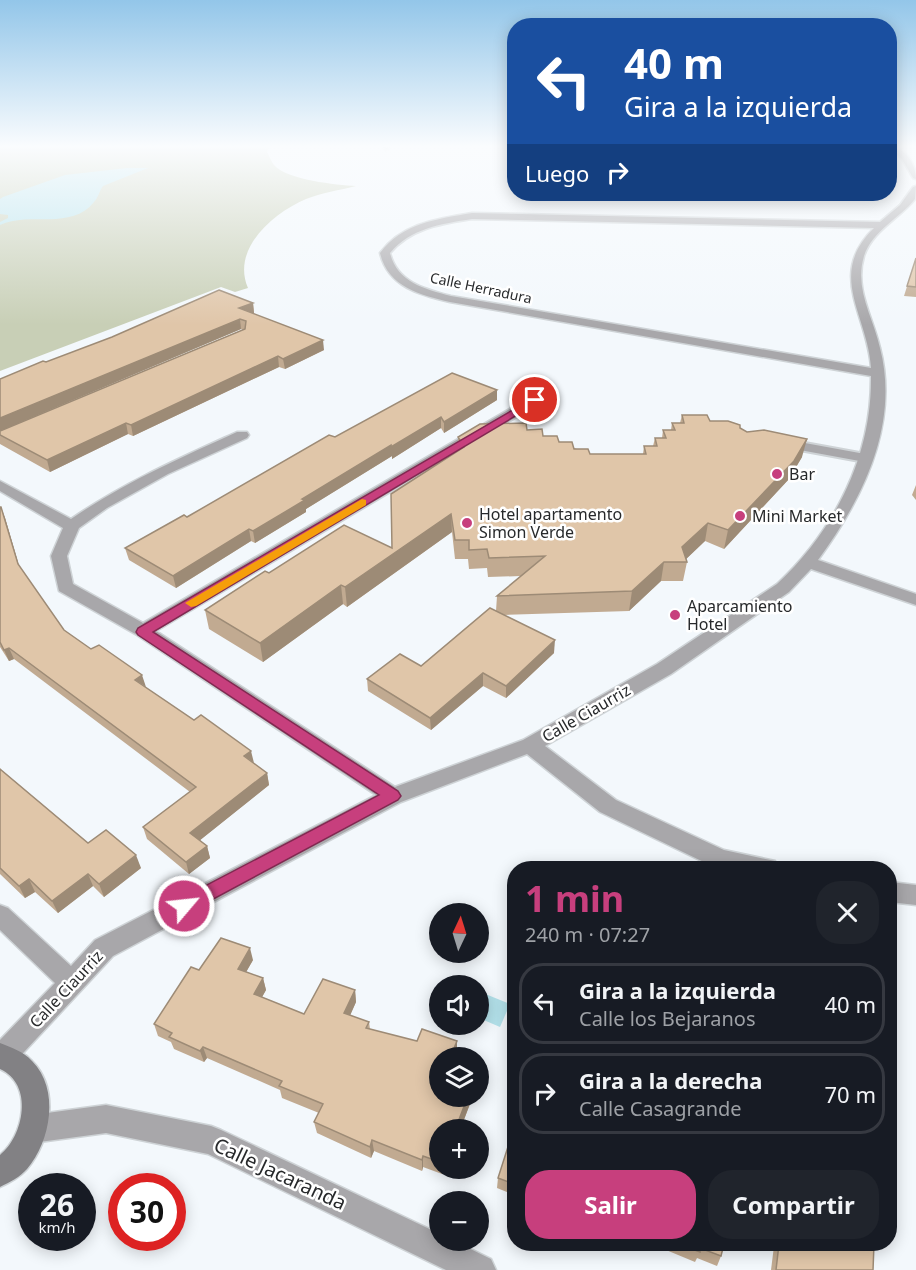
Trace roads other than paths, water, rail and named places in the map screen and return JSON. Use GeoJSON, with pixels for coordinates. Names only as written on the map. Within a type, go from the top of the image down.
{"type":"FeatureCollection","features":[{"type":"Feature","properties":{"kind":"street","name":"Calle Ciaurriz"},"geometry":{"type":"LineString","coordinates":[[2,1056],[104,948],[393,796],[530,745],[670,665],[783,588],[810,563],[850,496],[872,442],[877,373],[874,349],[855,285],[860,251],[870,236],[902,206]]}},
{"type":"Feature","properties":{"kind":"street","name":"Calle Herradura"},"geometry":{"type":"LineString","coordinates":[[877,373],[450,299],[414,289],[394,275],[386,264],[385,253],[393,241],[409,232],[440,221],[472,216],[881,225]]}},
{"type":"Feature","properties":{"kind":"street"},"geometry":{"type":"LineString","coordinates":[[143,632],[535,400]]}},
{"type":"Feature","properties":{"kind":"street"},"geometry":{"type":"LineString","coordinates":[[242,435],[163,471],[102,505],[72,526],[59,556],[65,587],[143,632],[393,796]]}},
{"type":"Feature","properties":{"kind":"street"},"geometry":{"type":"LineString","coordinates":[[0,485],[72,526]]}},
{"type":"Feature","properties":{"kind":"street"},"geometry":{"type":"LineString","coordinates":[[810,563],[916,600]]}},
{"type":"Feature","properties":{"kind":"street"},"geometry":{"type":"LineString","coordinates":[[530,745],[608,806],[720,859],[730,861]]}},
{"type":"Feature","properties":{"kind":"street"},"geometry":{"type":"LineString","coordinates":[[897,893],[916,895]]}},
{"type":"Feature","properties":{"kind":"street"},"geometry":{"type":"LineString","coordinates":[[0,915],[72,982]]}},
{"type":"Feature","properties":{"kind":"street"},"geometry":{"type":"LineString","coordinates":[[0,1172],[19,1157],[33,1129],[37,1109],[33,1089],[24,1068],[2,1056]]}},
{"type":"Feature","properties":{"kind":"street","name":"Calle Jacaranda"},"geometry":{"type":"LineString","coordinates":[[33,1129],[106,1119],[211,1140],[480,1270]]}},
{"type":"Feature","properties":{"kind":"lane"},"geometry":{"type":"LineString","coordinates":[[767,440],[865,458]]}},
{"type":"Feature","properties":{"kind":"water"},"geometry":{"type":"Polygon","coordinates":[[[0,206],[90,206],[74,216],[12,221],[0,225],[0,222],[8,218],[8,215],[0,214],[0,206]]]}},
{"type":"Feature","properties":{"kind":"water"},"geometry":{"type":"Polygon","coordinates":[[[489,995],[507,1003],[507,1011],[500,1027],[489,1022],[489,995]]]}},
{"type":"Feature","properties":{"kind":"place","name":"Bar"},"geometry":{"type":"Point","coordinates":[777,474]}},
{"type":"Feature","properties":{"kind":"place","name":"Mini Market"},"geometry":{"type":"Point","coordinates":[740,516]}},
{"type":"Feature","properties":{"kind":"place","name":"Hotel apartamento Simon Verde"},"geometry":{"type":"Point","coordinates":[467,523]}},
{"type":"Feature","properties":{"kind":"place","name":"Aparcamiento Hotel"},"geometry":{"type":"Point","coordinates":[675,615]}}]}
